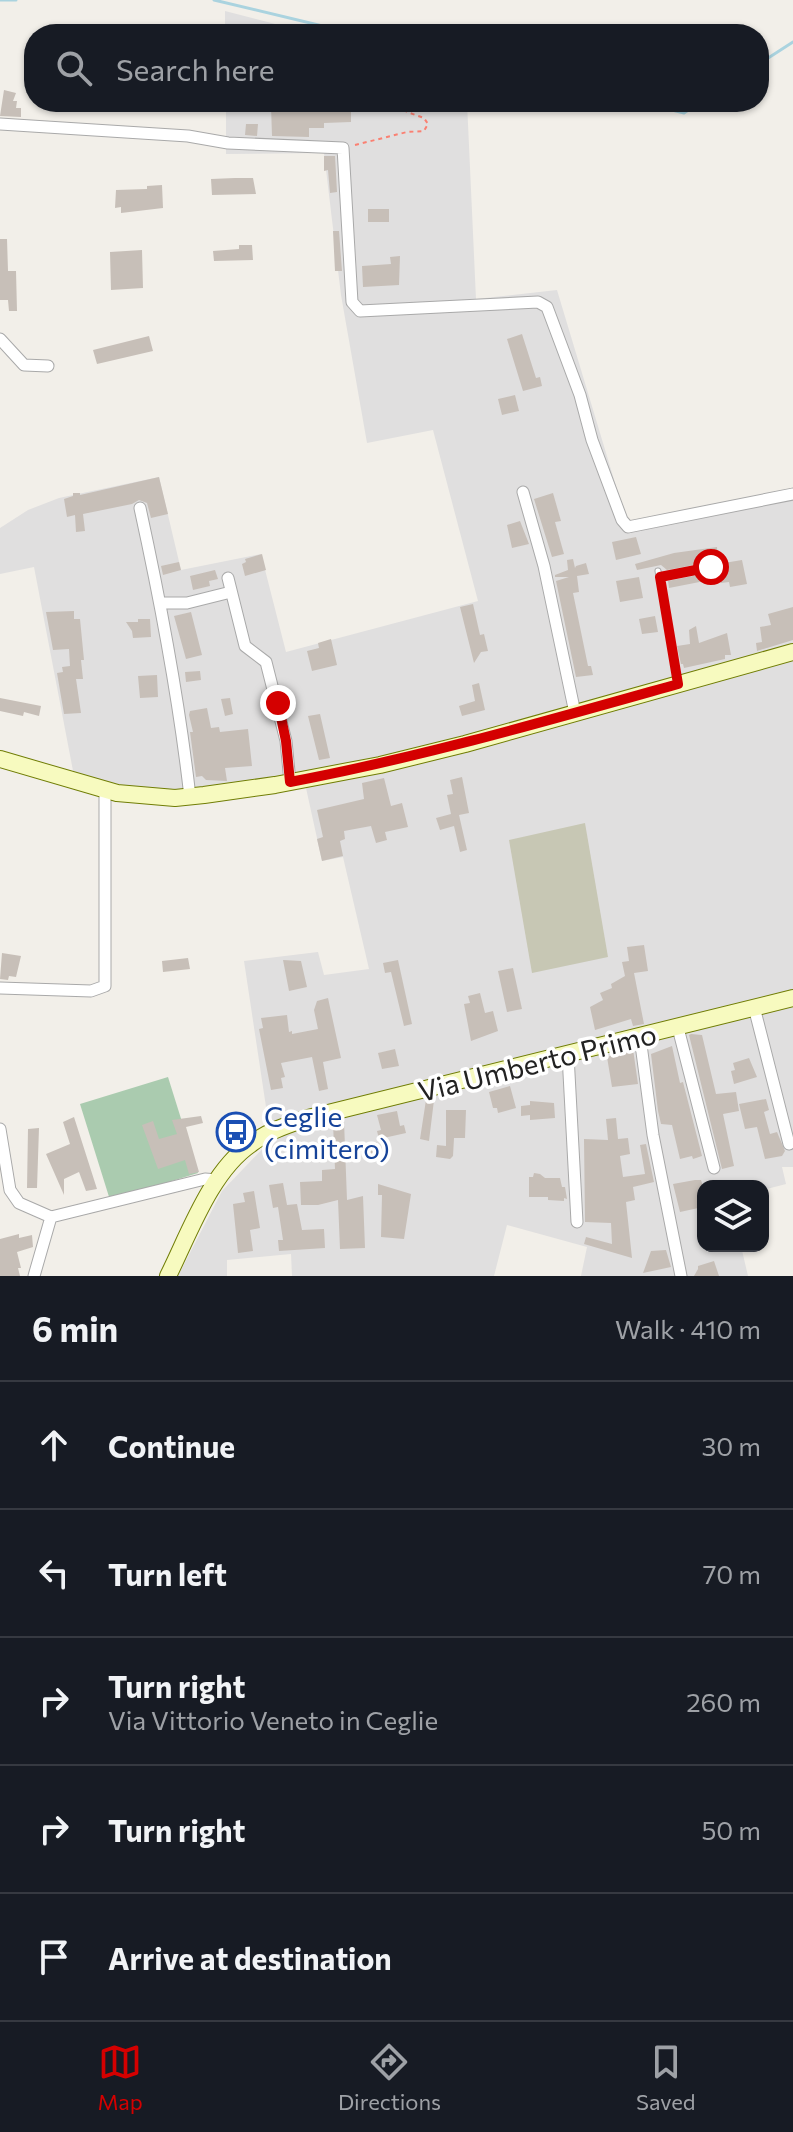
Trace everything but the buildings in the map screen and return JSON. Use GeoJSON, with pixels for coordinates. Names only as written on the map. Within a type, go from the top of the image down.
{"type":"FeatureCollection","features":[{"type":"Feature","properties":{"kind":"main road"},"geometry":{"type":"LineString","coordinates":[[0,759],[105,789],[149,797],[190,797],[380,765],[793,652]]}},
{"type":"Feature","properties":{"kind":"main road","name":"Via Umberto Primo"},"geometry":{"type":"LineString","coordinates":[[168,1276],[217,1180],[243,1150],[273,1130],[793,998]]}},
{"type":"Feature","properties":{"kind":"street"},"geometry":{"type":"LineString","coordinates":[[0,124],[188,136],[228,143],[343,148],[352,302],[360,311],[538,302],[547,307],[580,395],[592,440],[622,520],[628,527],[793,494]]}},
{"type":"Feature","properties":{"kind":"street"},"geometry":{"type":"LineString","coordinates":[[0,339],[24,365],[48,366]]}},
{"type":"Feature","properties":{"kind":"street"},"geometry":{"type":"LineString","coordinates":[[523,492],[544,566],[575,713]]}},
{"type":"Feature","properties":{"kind":"street"},"geometry":{"type":"LineString","coordinates":[[140,508],[181,716],[190,797]]}},
{"type":"Feature","properties":{"kind":"street"},"geometry":{"type":"LineString","coordinates":[[228,578],[245,646],[266,662],[286,741],[290,782]]}},
{"type":"Feature","properties":{"kind":"street"},"geometry":{"type":"LineString","coordinates":[[160,603],[187,603],[231,592]]}},
{"type":"Feature","properties":{"kind":"street"},"geometry":{"type":"LineString","coordinates":[[0,988],[91,991],[105,986],[105,789]]}},
{"type":"Feature","properties":{"kind":"street"},"geometry":{"type":"LineString","coordinates":[[754,1007],[789,1144]]}},
{"type":"Feature","properties":{"kind":"street"},"geometry":{"type":"LineString","coordinates":[[678,1028],[714,1168]]}},
{"type":"Feature","properties":{"kind":"street"},"geometry":{"type":"LineString","coordinates":[[640,1037],[653,1135],[681,1276]]}},
{"type":"Feature","properties":{"kind":"street"},"geometry":{"type":"LineString","coordinates":[[568,1055],[577,1222]]}},
{"type":"Feature","properties":{"kind":"street"},"geometry":{"type":"LineString","coordinates":[[0,1129],[10,1190],[19,1203],[51,1217],[205,1179],[217,1180]]}},
{"type":"Feature","properties":{"kind":"street"},"geometry":{"type":"LineString","coordinates":[[34,1276],[51,1217]]}},
{"type":"Feature","properties":{"kind":"lane"},"geometry":{"type":"LineString","coordinates":[[678,684],[659,574],[711,567]]}},
{"type":"Feature","properties":{"kind":"path"},"geometry":{"type":"LineString","coordinates":[[343,148],[407,132],[424,131],[428,124],[424,118],[407,112]]}},
{"type":"Feature","properties":{"kind":"shaded area"},"geometry":{"type":"Polygon","coordinates":[[[225,11],[275,24],[225,24],[225,11]]]}},
{"type":"Feature","properties":{"kind":"shaded area"},"geometry":{"type":"Polygon","coordinates":[[[226,112],[467,112],[476,299],[557,290],[628,526],[793,496],[793,1167],[782,1167],[786,1184],[769,1188],[769,1180],[697,1180],[697,1252],[742,1252],[748,1276],[581,1276],[587,1247],[507,1225],[494,1276],[292,1276],[291,1254],[227,1260],[227,1276],[178,1276],[222,1191],[271,1140],[244,961],[318,952],[324,975],[369,969],[343,857],[322,861],[306,788],[190,797],[74,776],[34,567],[0,574],[0,528],[28,510],[59,498],[159,477],[181,570],[261,554],[286,652],[478,601],[433,430],[367,443],[341,295],[324,153],[226,154],[226,112]]]}},
{"type":"Feature","properties":{"kind":"shaded area"},"geometry":{"type":"Polygon","coordinates":[[[585,823],[608,957],[532,973],[509,840],[585,823]]]}},
{"type":"Feature","properties":{"kind":"green space"},"geometry":{"type":"Polygon","coordinates":[[[168,1077],[198,1173],[110,1200],[80,1104],[168,1077]]]}},
{"type":"Feature","properties":{"kind":"waterway"},"geometry":{"type":"LineString","coordinates":[[0,0],[16,0]]}},
{"type":"Feature","properties":{"kind":"waterway"},"geometry":{"type":"LineString","coordinates":[[214,0],[314,24]]}},
{"type":"Feature","properties":{"kind":"waterway"},"geometry":{"type":"LineString","coordinates":[[769,58],[793,42]]}},
{"type":"Feature","properties":{"kind":"waterway"},"geometry":{"type":"LineString","coordinates":[[680,112],[685,112]]}},
{"type":"Feature","properties":{"kind":"place","name":"Ceglie (cimitero)"},"geometry":{"type":"Point","coordinates":[236,1132]}},
{"type":"Feature","properties":{"kind":"route"},"geometry":{"type":"LineString","coordinates":[[278,703],[290,782],[380,765],[465,744],[678,684],[660,577],[711,567]]}}]}
